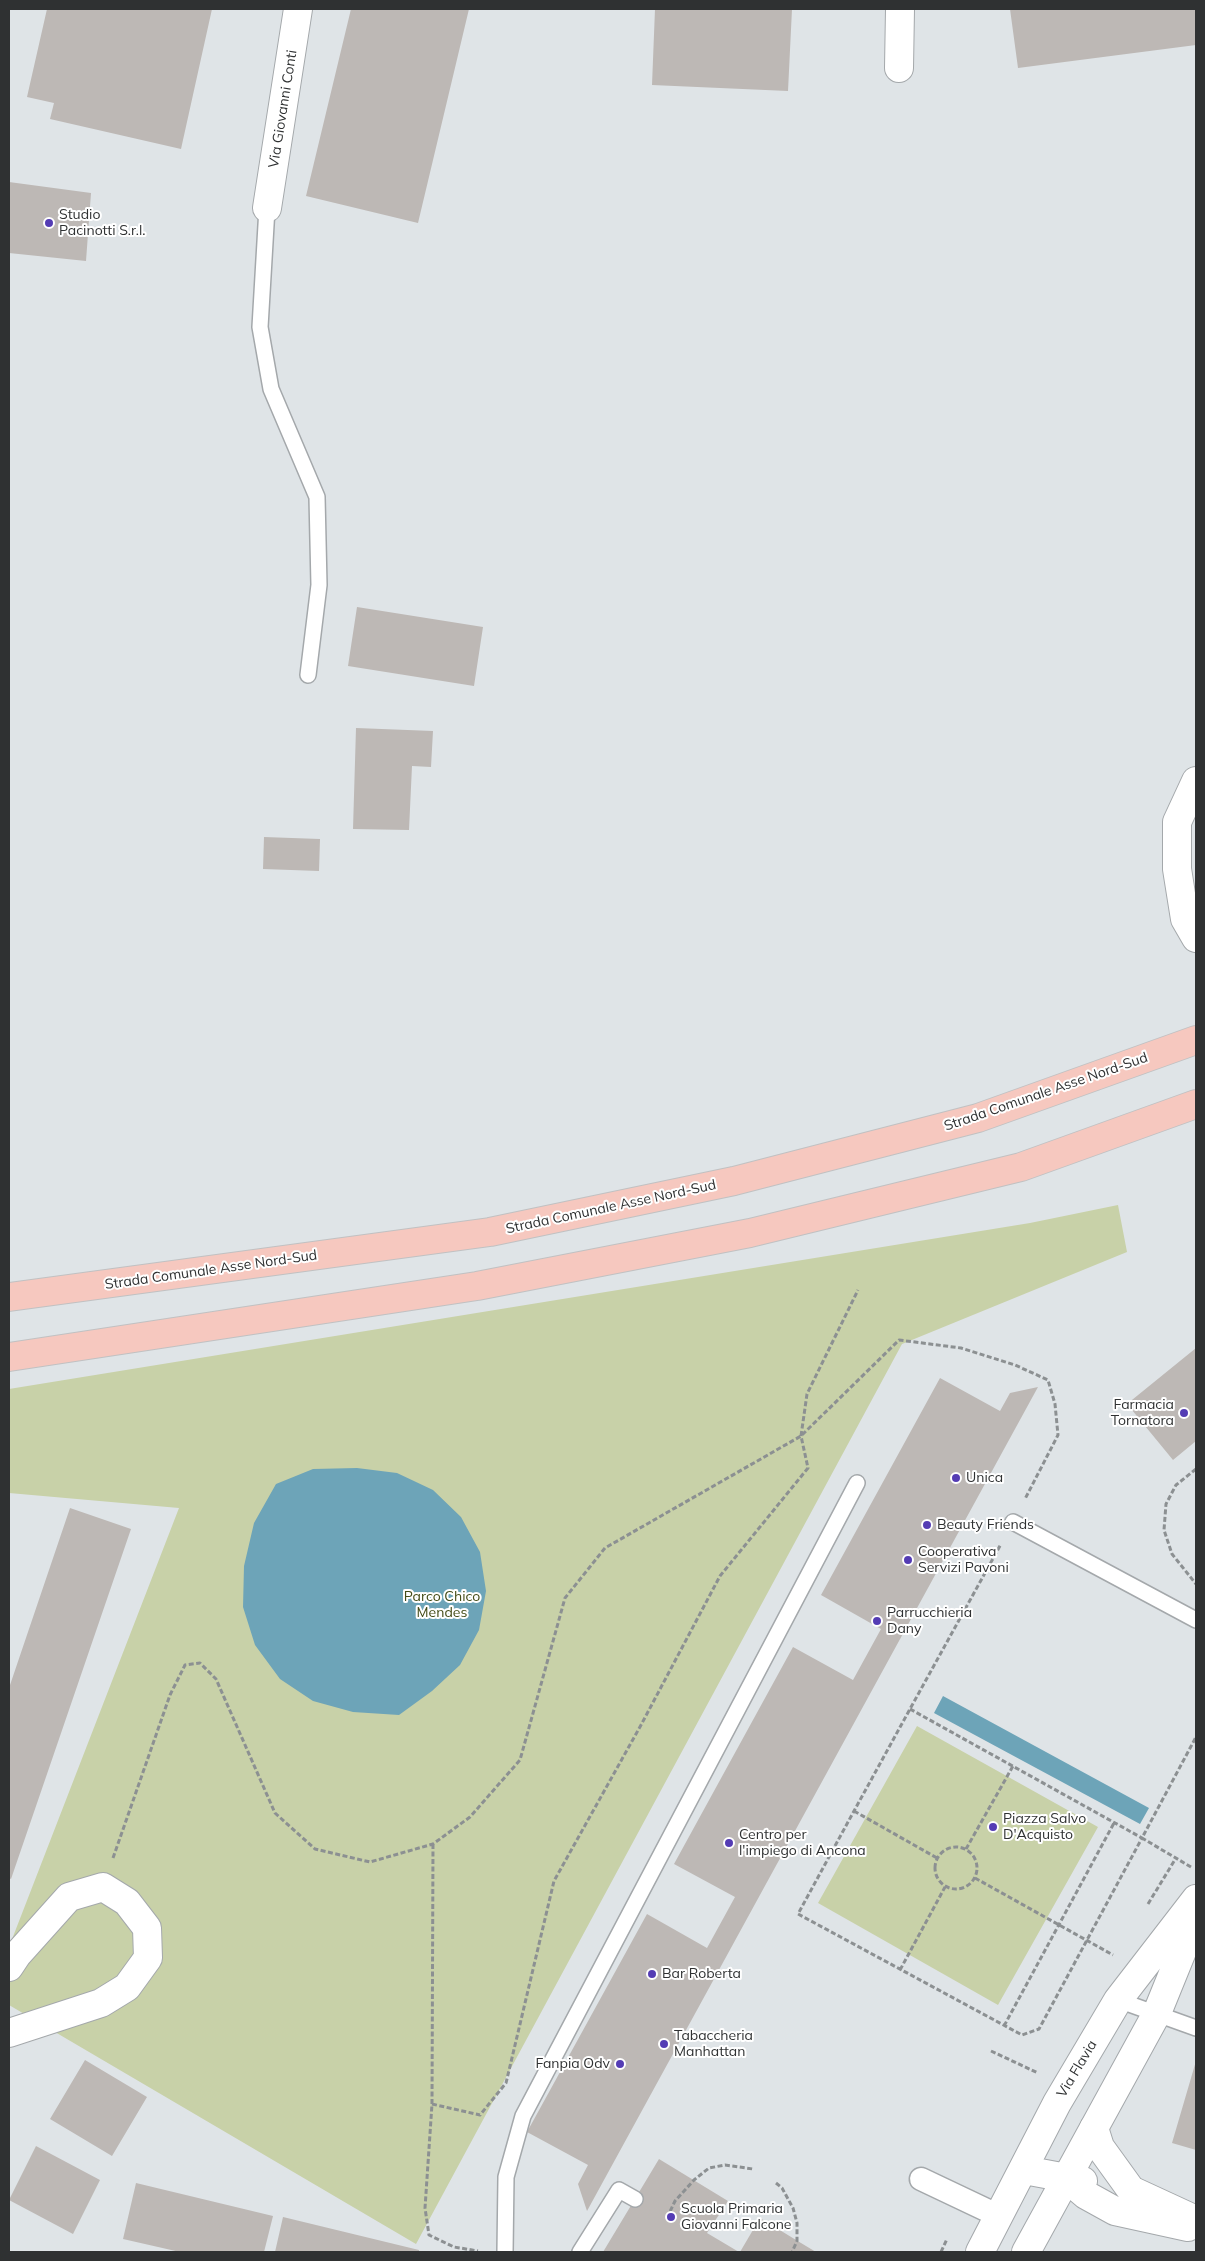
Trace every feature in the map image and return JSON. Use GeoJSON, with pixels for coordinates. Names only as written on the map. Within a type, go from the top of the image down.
{"type":"FeatureCollection","features":[{"type":"Feature","properties":{"kind":"highway","name":"Strada Comunale Asse Nord-Sud"},"geometry":{"type":"LineString","coordinates":[[9,1297],[490,1232],[734,1181],[978,1118],[1196,1040]]}},
{"type":"Feature","properties":{"kind":"highway"},"geometry":{"type":"LineString","coordinates":[[9,1357],[477,1286],[750,1233],[1021,1167],[1196,1104]]}},
{"type":"Feature","properties":{"kind":"street","name":"Via Giovanni Conti"},"geometry":{"type":"LineString","coordinates":[[267,208],[298,9]]}},
{"type":"Feature","properties":{"kind":"street"},"geometry":{"type":"LineString","coordinates":[[899,68],[900,9]]}},
{"type":"Feature","properties":{"kind":"street"},"geometry":{"type":"LineString","coordinates":[[1196,781],[1177,822],[1177,869],[1186,919],[1196,938]]}},
{"type":"Feature","properties":{"kind":"street"},"geometry":{"type":"LineString","coordinates":[[9,1967],[17,1954],[69,1897],[103,1887],[127,1902],[148,1928],[148,1958],[127,1987],[101,2003],[9,2033]]}},
{"type":"Feature","properties":{"kind":"street","name":"Via Flavia"},"geometry":{"type":"LineString","coordinates":[[980,2252],[1024,2170],[1057,2102],[1118,2000],[1196,1899]]}},
{"type":"Feature","properties":{"kind":"street"},"geometry":{"type":"LineString","coordinates":[[1026,2252],[1157,2012],[1196,1917]]}},
{"type":"Feature","properties":{"kind":"street"},"geometry":{"type":"LineString","coordinates":[[1094,2128],[1100,2147],[1131,2190]]}},
{"type":"Feature","properties":{"kind":"street"},"geometry":{"type":"LineString","coordinates":[[1024,2170],[1131,2190],[1196,2220]]}},
{"type":"Feature","properties":{"kind":"street"},"geometry":{"type":"LineString","coordinates":[[921,2178],[999,2216]]}},
{"type":"Feature","properties":{"kind":"street"},"geometry":{"type":"LineString","coordinates":[[1066,2178],[1086,2195],[1115,2211],[1196,2228]]}},
{"type":"Feature","properties":{"kind":"lane"},"geometry":{"type":"LineString","coordinates":[[267,208],[261,336],[271,389],[317,496],[319,585],[308,675]]}},
{"type":"Feature","properties":{"kind":"lane"},"geometry":{"type":"LineString","coordinates":[[505,2252],[506,2177],[522,2116],[857,1483]]}},
{"type":"Feature","properties":{"kind":"lane"},"geometry":{"type":"LineString","coordinates":[[1013,1522],[1196,1620]]}},
{"type":"Feature","properties":{"kind":"lane"},"geometry":{"type":"LineString","coordinates":[[1118,2000],[1157,2012],[1196,2028]]}},
{"type":"Feature","properties":{"kind":"lane"},"geometry":{"type":"LineString","coordinates":[[580,2252],[619,2190],[635,2199]]}},
{"type":"Feature","properties":{"kind":"path"},"geometry":{"type":"LineString","coordinates":[[432,2104],[480,2114],[506,2083],[554,1881],[641,1725],[720,1576],[808,1468],[801,1436],[808,1394],[858,1290]]}},
{"type":"Feature","properties":{"kind":"path"},"geometry":{"type":"LineString","coordinates":[[103,1887],[170,1695],[185,1665],[192,1664],[200,1663],[216,1679],[275,1813],[315,1849],[370,1862],[433,1844],[470,1817],[520,1760],[565,1598],[604,1548],[801,1436],[900,1340],[961,1348],[1015,1365],[1048,1380],[1055,1404],[1058,1435],[1013,1522],[798,1914],[1022,2035],[1039,2030],[1196,1737]]}},
{"type":"Feature","properties":{"kind":"path"},"geometry":{"type":"LineString","coordinates":[[1196,1469],[1176,1485],[1166,1504],[1164,1530],[1172,1554],[1196,1584]]}},
{"type":"Feature","properties":{"kind":"path"},"geometry":{"type":"LineString","coordinates":[[910,1709],[1196,1870]]}},
{"type":"Feature","properties":{"kind":"path"},"geometry":{"type":"LineString","coordinates":[[966,1849],[1013,1766]]}},
{"type":"Feature","properties":{"kind":"path"},"geometry":{"type":"LineString","coordinates":[[854,1811],[937,1858]]}},
{"type":"Feature","properties":{"kind":"path"},"geometry":{"type":"LineString","coordinates":[[1004,2026],[1114,1823]]}},
{"type":"Feature","properties":{"kind":"path"},"geometry":{"type":"LineString","coordinates":[[433,1844],[432,2104],[425,2208],[429,2235],[454,2247],[481,2252]]}},
{"type":"Feature","properties":{"kind":"path"},"geometry":{"type":"LineString","coordinates":[[955,1846],[966,1849],[974,1857],[978,1868],[975,1878],[967,1886],[956,1890],[945,1887],[937,1879],[934,1868],[937,1858],[944,1849],[955,1846]]}},
{"type":"Feature","properties":{"kind":"path"},"geometry":{"type":"LineString","coordinates":[[975,1878],[1086,1940]]}},
{"type":"Feature","properties":{"kind":"path"},"geometry":{"type":"LineString","coordinates":[[900,1970],[945,1887]]}},
{"type":"Feature","properties":{"kind":"path"},"geometry":{"type":"LineString","coordinates":[[991,2051],[1038,2073]]}},
{"type":"Feature","properties":{"kind":"path"},"geometry":{"type":"LineString","coordinates":[[667,2218],[675,2201],[694,2180],[710,2168],[725,2165],[753,2169]]}},
{"type":"Feature","properties":{"kind":"path"},"geometry":{"type":"LineString","coordinates":[[776,2183],[782,2188],[793,2208],[797,2223],[797,2240],[792,2252]]}},
{"type":"Feature","properties":{"kind":"green space","name":"Parco Chico Mendes"},"geometry":{"type":"Polygon","coordinates":[[[1118,1205],[1127,1252],[902,1344],[416,2244],[9,2005],[9,1947],[179,1508],[9,1493],[9,1389],[1030,1223],[1118,1205]]]}},
{"type":"Feature","properties":{"kind":"green space"},"geometry":{"type":"Polygon","coordinates":[[[917,1726],[1098,1827],[998,2005],[818,1903],[917,1726]]]}},
{"type":"Feature","properties":{"kind":"water"},"geometry":{"type":"Polygon","coordinates":[[[357,1468],[397,1473],[433,1490],[461,1517],[480,1552],[486,1591],[479,1630],[460,1665],[432,1691],[399,1715],[353,1712],[313,1701],[280,1679],[255,1645],[243,1607],[244,1566],[254,1523],[276,1484],[313,1469],[357,1468]]]}},
{"type":"Feature","properties":{"kind":"water"},"geometry":{"type":"Polygon","coordinates":[[[943,1696],[1149,1808],[1140,1824],[934,1713],[943,1696]]]}},
{"type":"Feature","properties":{"kind":"building"},"geometry":{"type":"Polygon","coordinates":[[[47,9],[212,9],[181,149],[50,119],[54,103],[27,97],[47,9]]]}},
{"type":"Feature","properties":{"kind":"building"},"geometry":{"type":"Polygon","coordinates":[[[351,9],[469,9],[418,223],[306,196],[351,9]]]}},
{"type":"Feature","properties":{"kind":"building"},"geometry":{"type":"Polygon","coordinates":[[[655,9],[792,9],[788,91],[652,85],[655,9]]]}},
{"type":"Feature","properties":{"kind":"building"},"geometry":{"type":"Polygon","coordinates":[[[1010,9],[1196,9],[1196,45],[1018,68],[1010,9]]]}},
{"type":"Feature","properties":{"kind":"building","name":"Studio Pacinotti S.r.l."},"geometry":{"type":"Polygon","coordinates":[[[9,182],[91,193],[86,261],[9,253],[9,182]]]}},
{"type":"Feature","properties":{"kind":"building"},"geometry":{"type":"Polygon","coordinates":[[[357,607],[483,627],[474,686],[348,666],[357,607]]]}},
{"type":"Feature","properties":{"kind":"building"},"geometry":{"type":"Polygon","coordinates":[[[356,728],[433,731],[431,767],[412,766],[409,830],[353,829],[356,728]]]}},
{"type":"Feature","properties":{"kind":"building"},"geometry":{"type":"Polygon","coordinates":[[[264,837],[320,839],[319,871],[263,869],[264,837]]]}},
{"type":"Feature","properties":{"kind":"building"},"geometry":{"type":"Polygon","coordinates":[[[1196,1348],[1196,1441],[1173,1460],[1127,1404],[1196,1348]]]}},
{"type":"Feature","properties":{"kind":"building"},"geometry":{"type":"Polygon","coordinates":[[[940,1378],[1000,1411],[1010,1393],[1038,1387],[587,2211],[578,2184],[588,2165],[527,2132],[647,1914],[707,1948],[735,1897],[674,1864],[793,1647],[853,1680],[881,1629],[821,1595],[940,1378]]]}},
{"type":"Feature","properties":{"kind":"building"},"geometry":{"type":"Polygon","coordinates":[[[70,1508],[131,1529],[11,1879],[9,1878],[9,1688],[70,1508]]]}},
{"type":"Feature","properties":{"kind":"building"},"geometry":{"type":"Polygon","coordinates":[[[85,2060],[147,2097],[112,2156],[50,2119],[85,2060]]]}},
{"type":"Feature","properties":{"kind":"building"},"geometry":{"type":"Polygon","coordinates":[[[1196,2061],[1196,2150],[1172,2143],[1196,2061]]]}},
{"type":"Feature","properties":{"kind":"building"},"geometry":{"type":"Polygon","coordinates":[[[36,2146],[100,2180],[73,2234],[9,2200],[36,2146]]]}},
{"type":"Feature","properties":{"kind":"building","name":"Scuola Primaria Giovanni Falcone"},"geometry":{"type":"Polygon","coordinates":[[[659,2159],[728,2201],[707,2233],[739,2252],[603,2252],[659,2159]]]}},
{"type":"Feature","properties":{"kind":"building"},"geometry":{"type":"Polygon","coordinates":[[[136,2183],[273,2216],[264,2252],[180,2252],[123,2239],[136,2183]]]}},
{"type":"Feature","properties":{"kind":"building"},"geometry":{"type":"Polygon","coordinates":[[[283,2217],[419,2250],[419,2252],[275,2252],[283,2217]]]}},
{"type":"Feature","properties":{"kind":"building","name":"Scuola Primaria Giovanni Falcone"},"geometry":{"type":"Polygon","coordinates":[[[760,2218],[801,2243],[816,2252],[740,2252],[760,2218]]]}},
{"type":"Feature","properties":{"kind":"place","name":"Studio Pacinotti S.r.l."},"geometry":{"type":"Point","coordinates":[49,223]}},
{"type":"Feature","properties":{"kind":"place","name":"Farmacia Tornatora"},"geometry":{"type":"Point","coordinates":[1184,1413]}},
{"type":"Feature","properties":{"kind":"place","name":"Unica"},"geometry":{"type":"Point","coordinates":[956,1478]}},
{"type":"Feature","properties":{"kind":"place","name":"Beauty Friends"},"geometry":{"type":"Point","coordinates":[927,1525]}},
{"type":"Feature","properties":{"kind":"place","name":"Cooperativa Servizi Pavoni"},"geometry":{"type":"Point","coordinates":[908,1560]}},
{"type":"Feature","properties":{"kind":"place","name":"Parrucchieria Dany"},"geometry":{"type":"Point","coordinates":[877,1621]}},
{"type":"Feature","properties":{"kind":"place","name":"Piazza Salvo D'Acquisto"},"geometry":{"type":"Point","coordinates":[993,1827]}},
{"type":"Feature","properties":{"kind":"place","name":"Centro per l'impiego di Ancona"},"geometry":{"type":"Point","coordinates":[729,1843]}},
{"type":"Feature","properties":{"kind":"place","name":"Bar Roberta"},"geometry":{"type":"Point","coordinates":[652,1974]}},
{"type":"Feature","properties":{"kind":"place","name":"Tabaccheria Manhattan"},"geometry":{"type":"Point","coordinates":[664,2044]}},
{"type":"Feature","properties":{"kind":"place","name":"Fanpia Odv"},"geometry":{"type":"Point","coordinates":[620,2064]}},
{"type":"Feature","properties":{"kind":"place","name":"Scuola Primaria Giovanni Falcone"},"geometry":{"type":"Point","coordinates":[671,2217]}}]}
